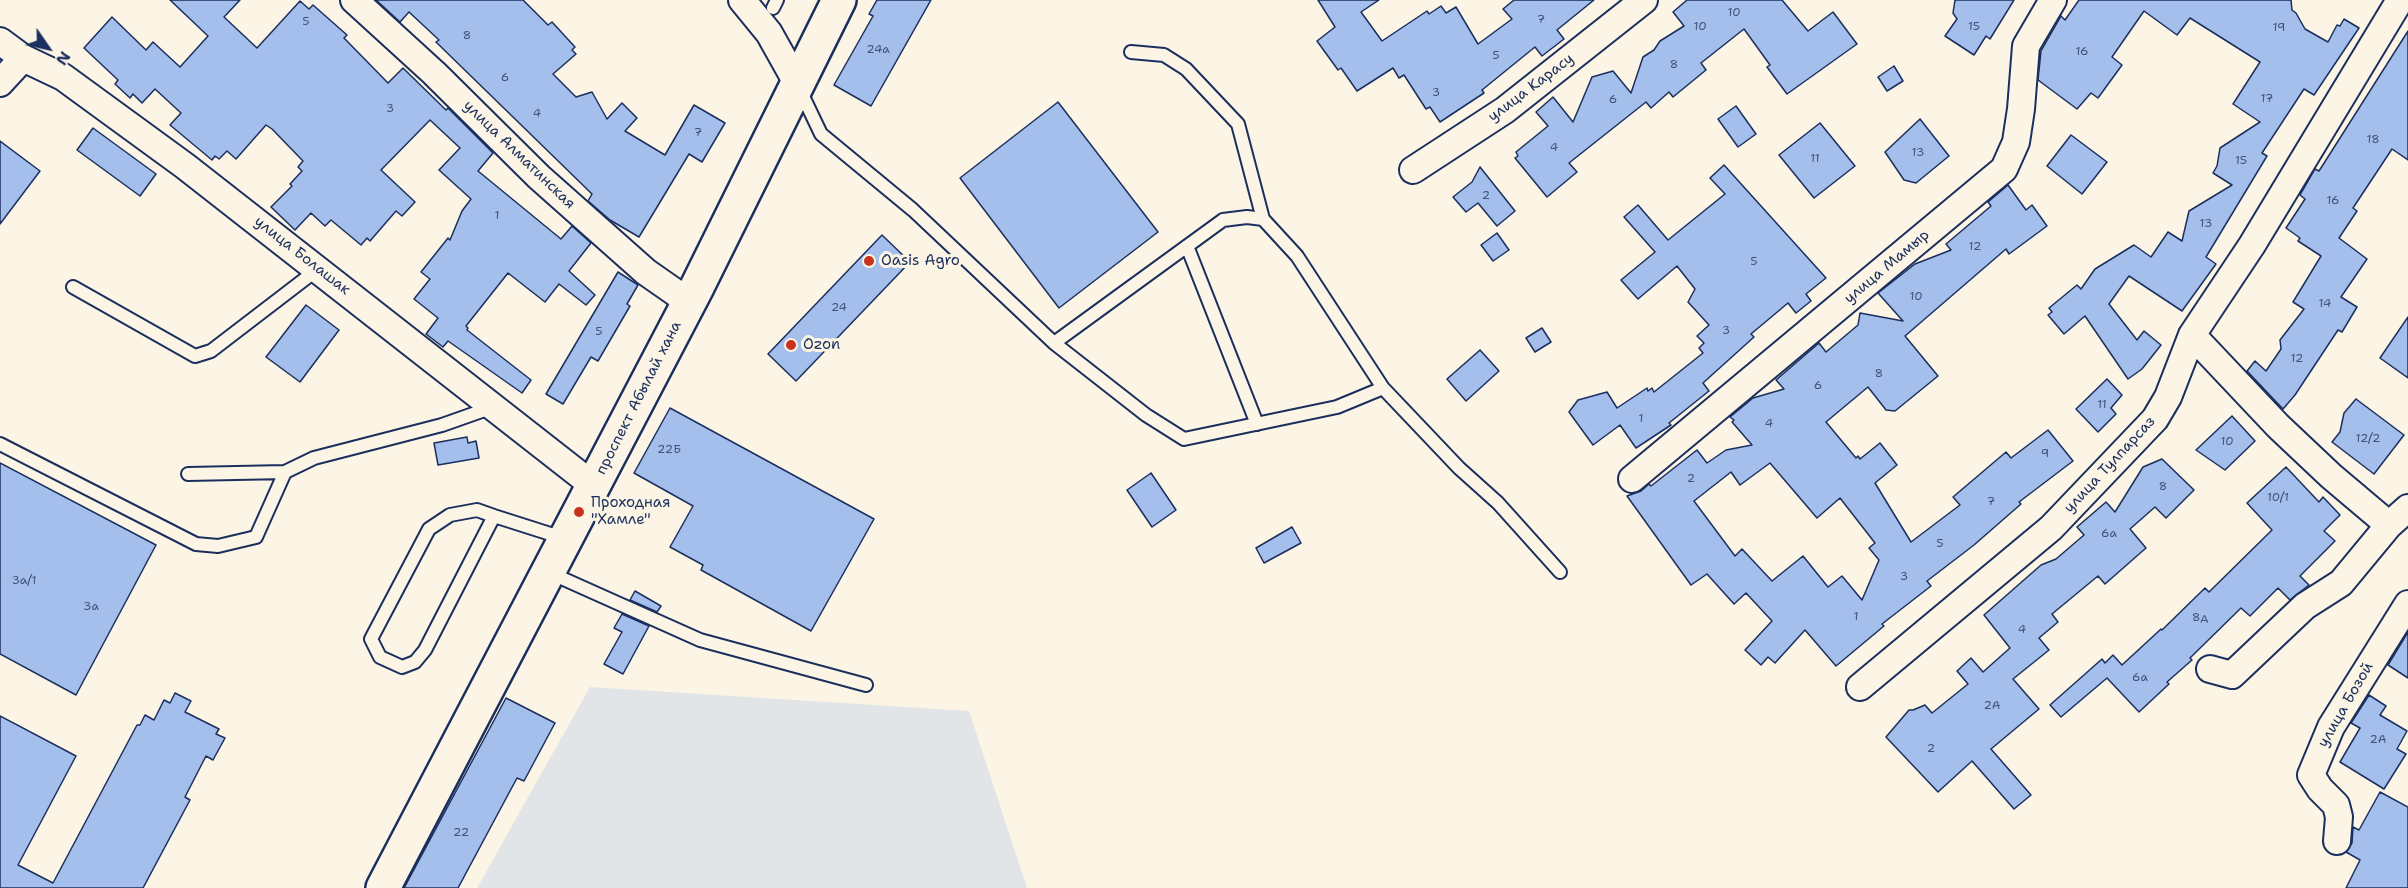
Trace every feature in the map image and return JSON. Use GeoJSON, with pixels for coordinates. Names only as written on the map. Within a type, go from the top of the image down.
{"type":"FeatureCollection","features":[{"type":"Feature","properties":{"kind":"main road","name":"проспект Абылай хана"},"geometry":{"type":"LineString","coordinates":[[383,888],[689,302],[839,0]]}},
{"type":"Feature","properties":{"kind":"street","name":"улица Алматинская"},"geometry":{"type":"LineString","coordinates":[[354,0],[434,73],[539,177],[646,272],[689,302]]}},
{"type":"Feature","properties":{"kind":"street"},"geometry":{"type":"LineString","coordinates":[[742,0],[769,33],[797,83]]}},
{"type":"Feature","properties":{"kind":"street","name":"улица Карасу"},"geometry":{"type":"LineString","coordinates":[[1413,170],[1505,110],[1644,0]]}},
{"type":"Feature","properties":{"kind":"street","name":"улица Мамыр"},"geometry":{"type":"LineString","coordinates":[[1632,479],[2004,169],[2016,142],[2026,46],[2053,0]]}},
{"type":"Feature","properties":{"kind":"street","name":"улица Тулпарсаз"},"geometry":{"type":"LineString","coordinates":[[1860,687],[2051,528],[2155,419],[2168,397],[2192,335],[2252,245],[2400,0]]}},
{"type":"Feature","properties":{"kind":"street","name":"улица Болашак"},"geometry":{"type":"LineString","coordinates":[[0,41],[24,58],[63,77],[185,166],[594,486]]}},
{"type":"Feature","properties":{"kind":"street"},"geometry":{"type":"LineString","coordinates":[[0,82],[24,58]]}},
{"type":"Feature","properties":{"kind":"street"},"geometry":{"type":"LineString","coordinates":[[2192,335],[2278,426],[2331,476],[2389,525]]}},
{"type":"Feature","properties":{"kind":"street"},"geometry":{"type":"LineString","coordinates":[[2210,669],[2232,675],[2306,606],[2341,583],[2389,525],[2408,508]]}},
{"type":"Feature","properties":{"kind":"street","name":"улица Бозой"},"geometry":{"type":"LineString","coordinates":[[2337,842],[2339,817],[2336,805],[2320,789],[2311,775],[2331,728],[2408,604]]}},
{"type":"Feature","properties":{"kind":"lane"},"geometry":{"type":"LineString","coordinates":[[1131,52],[1164,55],[1186,69],[1238,124],[1263,219],[1297,256],[1383,388],[1459,468],[1498,503],[1560,572]]}},
{"type":"Feature","properties":{"kind":"lane"},"geometry":{"type":"LineString","coordinates":[[797,83],[821,134],[913,210],[1054,343],[1146,416],[1184,438],[1337,407],[1383,388]]}},
{"type":"Feature","properties":{"kind":"lane"},"geometry":{"type":"LineString","coordinates":[[1054,343],[1223,220],[1247,217],[1263,219]]}},
{"type":"Feature","properties":{"kind":"lane"},"geometry":{"type":"LineString","coordinates":[[1187,246],[1257,424]]}},
{"type":"Feature","properties":{"kind":"lane"},"geometry":{"type":"LineString","coordinates":[[74,287],[195,356],[211,351],[318,269]]}},
{"type":"Feature","properties":{"kind":"lane"},"geometry":{"type":"LineString","coordinates":[[188,474],[285,472],[314,458],[442,425],[493,407]]}},
{"type":"Feature","properties":{"kind":"lane"},"geometry":{"type":"LineString","coordinates":[[0,444],[196,544],[218,546],[256,537],[285,472]]}},
{"type":"Feature","properties":{"kind":"lane"},"geometry":{"type":"LineString","coordinates":[[494,516],[420,656],[415,662],[402,667],[380,657],[371,639],[429,529],[450,515],[477,510],[564,538]]}},
{"type":"Feature","properties":{"kind":"lane"},"geometry":{"type":"LineString","coordinates":[[547,572],[700,640],[866,685]]}},
{"type":"Feature","properties":{"kind":"shaded area"},"geometry":{"type":"Polygon","coordinates":[[[590,687],[969,711],[1027,888],[477,888],[590,687]]]}},
{"type":"Feature","properties":{"kind":"building"},"geometry":{"type":"Polygon","coordinates":[[[170,0],[240,0],[224,17],[257,48],[300,1],[309,9],[313,5],[347,35],[344,38],[388,83],[403,68],[446,110],[448,108],[493,153],[478,171],[561,239],[572,226],[591,243],[569,271],[595,295],[586,305],[559,284],[545,302],[508,273],[466,326],[467,330],[531,380],[522,393],[448,341],[443,347],[426,334],[438,318],[414,299],[430,279],[421,272],[448,238],[450,240],[462,211],[471,199],[439,170],[460,148],[430,120],[381,170],[415,202],[402,216],[396,211],[370,241],[367,238],[361,245],[331,220],[325,226],[311,213],[295,230],[271,207],[292,186],[290,184],[302,171],[298,167],[303,161],[272,129],[266,125],[236,159],[227,151],[219,159],[215,156],[212,160],[170,125],[181,113],[155,89],[142,103],[133,94],[130,98],[115,84],[118,80],[84,48],[112,17],[146,50],[153,42],[180,67],[208,36],[170,0]]]}},
{"type":"Feature","properties":{"kind":"building"},"geometry":{"type":"Polygon","coordinates":[[[376,0],[523,0],[548,25],[552,22],[575,47],[572,50],[576,54],[553,74],[576,97],[592,92],[607,119],[622,103],[637,118],[625,131],[665,155],[694,105],[725,123],[702,162],[689,154],[639,237],[610,220],[588,201],[592,194],[436,42],[439,40],[409,12],[400,22],[376,0]]]}},
{"type":"Feature","properties":{"kind":"building"},"geometry":{"type":"Polygon","coordinates":[[[877,0],[931,0],[871,106],[834,85],[873,16],[869,14],[877,0]]]}},
{"type":"Feature","properties":{"kind":"building"},"geometry":{"type":"Polygon","coordinates":[[[1318,0],[1379,0],[1361,12],[1382,41],[1427,11],[1429,14],[1441,6],[1446,13],[1456,7],[1478,44],[1512,19],[1503,9],[1514,0],[1594,0],[1557,30],[1564,39],[1542,56],[1535,47],[1482,90],[1484,93],[1440,122],[1430,107],[1426,109],[1404,75],[1399,78],[1393,68],[1357,91],[1341,68],[1338,70],[1317,41],[1335,27],[1318,0]]]}},
{"type":"Feature","properties":{"kind":"building"},"geometry":{"type":"Polygon","coordinates":[[[1687,0],[1782,0],[1808,31],[1833,12],[1857,44],[1787,94],[1767,67],[1770,65],[1744,29],[1701,63],[1706,70],[1673,97],[1669,92],[1651,108],[1646,102],[1569,163],[1577,172],[1547,197],[1515,158],[1518,156],[1516,152],[1548,126],[1536,112],[1553,97],[1573,122],[1592,77],[1613,71],[1631,93],[1643,57],[1654,50],[1660,41],[1684,26],[1673,12],[1687,0]]]}},
{"type":"Feature","properties":{"kind":"building"},"geometry":{"type":"Polygon","coordinates":[[[1955,0],[2014,0],[1990,39],[1986,36],[1974,55],[1945,36],[1957,19],[1953,13],[1955,0]]]}},
{"type":"Feature","properties":{"kind":"building"},"geometry":{"type":"Polygon","coordinates":[[[2079,0],[2291,0],[2292,10],[2305,29],[2328,42],[2337,25],[2340,26],[2344,19],[2359,28],[2314,95],[2304,89],[2262,153],[2267,156],[2206,257],[2216,264],[2182,311],[2129,276],[2109,304],[2137,340],[2144,331],[2161,345],[2142,369],[2128,379],[2085,316],[2064,334],[2048,315],[2052,312],[2049,308],[2077,285],[2081,289],[2095,269],[2134,245],[2151,257],[2168,232],[2182,241],[2189,211],[2232,185],[2213,173],[2217,166],[2220,148],[2260,122],[2233,104],[2260,62],[2190,18],[2177,35],[2144,11],[2112,57],[2122,65],[2098,98],[2091,93],[2077,109],[2038,80],[2041,51],[2061,16],[2065,20],[2079,0]]]}},
{"type":"Feature","properties":{"kind":"building"},"geometry":{"type":"Polygon","coordinates":[[[2408,31],[2408,160],[2392,149],[2353,208],[2357,211],[2339,238],[2367,259],[2341,297],[2357,307],[2342,332],[2338,330],[2295,395],[2283,409],[2247,371],[2255,361],[2266,371],[2281,349],[2280,340],[2304,309],[2293,302],[2321,256],[2298,241],[2300,238],[2286,228],[2305,199],[2300,195],[2315,169],[2319,171],[2408,31]]]}},
{"type":"Feature","properties":{"kind":"building"},"geometry":{"type":"Polygon","coordinates":[[[1894,66],[1903,81],[1887,91],[1878,77],[1894,66]]]}},
{"type":"Feature","properties":{"kind":"building"},"geometry":{"type":"Polygon","coordinates":[[[1058,102],[1158,232],[1059,308],[960,178],[1058,102]]]}},
{"type":"Feature","properties":{"kind":"building"},"geometry":{"type":"Polygon","coordinates":[[[1736,106],[1756,134],[1738,147],[1718,119],[1736,106]]]}},
{"type":"Feature","properties":{"kind":"building"},"geometry":{"type":"Polygon","coordinates":[[[1920,119],[1949,156],[1916,183],[1904,180],[1885,152],[1920,119]]]}},
{"type":"Feature","properties":{"kind":"building"},"geometry":{"type":"Polygon","coordinates":[[[1820,123],[1855,166],[1814,198],[1779,155],[1820,123]]]}},
{"type":"Feature","properties":{"kind":"building"},"geometry":{"type":"Polygon","coordinates":[[[93,128],[156,174],[140,196],[77,150],[93,128]]]}},
{"type":"Feature","properties":{"kind":"building"},"geometry":{"type":"Polygon","coordinates":[[[2071,135],[2107,162],[2082,194],[2047,166],[2071,135]]]}},
{"type":"Feature","properties":{"kind":"building"},"geometry":{"type":"Polygon","coordinates":[[[0,141],[40,171],[0,224],[0,141]]]}},
{"type":"Feature","properties":{"kind":"building"},"geometry":{"type":"Polygon","coordinates":[[[1724,165],[1826,278],[1806,294],[1811,301],[1796,313],[1788,303],[1751,334],[1754,337],[1703,383],[1709,391],[1669,423],[1671,425],[1636,448],[1620,425],[1593,445],[1569,412],[1578,400],[1607,392],[1617,408],[1647,388],[1648,391],[1652,388],[1654,392],[1703,353],[1699,348],[1704,343],[1697,336],[1709,325],[1688,302],[1695,289],[1677,266],[1638,299],[1621,280],[1655,252],[1624,217],[1638,205],[1668,240],[1725,194],[1710,178],[1724,165]]]}},
{"type":"Feature","properties":{"kind":"building"},"geometry":{"type":"Polygon","coordinates":[[[1480,167],[1515,211],[1497,226],[1478,203],[1466,212],[1453,197],[1472,182],[1480,167]]]}},
{"type":"Feature","properties":{"kind":"building"},"geometry":{"type":"Polygon","coordinates":[[[2008,185],[2026,210],[2032,205],[2047,226],[2009,254],[2006,249],[1905,336],[1938,376],[1895,411],[1886,410],[1868,387],[1826,422],[1856,458],[1858,456],[1860,459],[1880,443],[1897,465],[1875,483],[1911,542],[1960,505],[1953,497],[2006,452],[2011,458],[2048,430],[2073,461],[2019,502],[2021,504],[1974,545],[1927,581],[1931,586],[1882,624],[1884,626],[1836,666],[1805,630],[1775,663],[1768,657],[1761,665],[1745,650],[1772,621],[1746,593],[1734,604],[1707,574],[1691,585],[1627,496],[1641,491],[1649,484],[1651,486],[1697,450],[1707,463],[1726,450],[1752,445],[1730,417],[1753,398],[1784,389],[1776,380],[1819,343],[1826,352],[1858,325],[1860,313],[1903,321],[1878,293],[1915,264],[1951,250],[1946,244],[1991,206],[1988,202],[2008,185]],[[1770,463],[1740,485],[1731,472],[1694,501],[1735,556],[1742,549],[1772,581],[1803,556],[1828,587],[1842,576],[1862,600],[1879,560],[1869,548],[1875,543],[1840,498],[1817,518],[1770,463]]]}},
{"type":"Feature","properties":{"kind":"building"},"geometry":{"type":"Polygon","coordinates":[[[1497,233],[1509,250],[1493,261],[1481,245],[1497,233]]]}},
{"type":"Feature","properties":{"kind":"building"},"geometry":{"type":"Polygon","coordinates":[[[882,235],[910,262],[796,381],[768,354],[882,235]]]}},
{"type":"Feature","properties":{"kind":"building"},"geometry":{"type":"Polygon","coordinates":[[[618,272],[638,285],[627,304],[630,306],[598,361],[591,357],[563,404],[546,394],[618,272]]]}},
{"type":"Feature","properties":{"kind":"building"},"geometry":{"type":"Polygon","coordinates":[[[306,305],[339,330],[300,382],[266,357],[306,305]]]}},
{"type":"Feature","properties":{"kind":"building"},"geometry":{"type":"Polygon","coordinates":[[[2408,317],[2408,378],[2380,358],[2408,317]]]}},
{"type":"Feature","properties":{"kind":"building"},"geometry":{"type":"Polygon","coordinates":[[[1542,328],[1551,342],[1535,352],[1526,338],[1542,328]]]}},
{"type":"Feature","properties":{"kind":"building"},"geometry":{"type":"Polygon","coordinates":[[[1480,350],[1499,371],[1466,401],[1447,379],[1480,350]]]}},
{"type":"Feature","properties":{"kind":"building"},"geometry":{"type":"Polygon","coordinates":[[[2107,379],[2122,395],[2111,408],[2116,414],[2098,432],[2076,409],[2107,379]]]}},
{"type":"Feature","properties":{"kind":"building"},"geometry":{"type":"Polygon","coordinates":[[[2356,399],[2404,435],[2374,474],[2332,442],[2340,432],[2344,413],[2356,399]]]}},
{"type":"Feature","properties":{"kind":"building"},"geometry":{"type":"Polygon","coordinates":[[[670,408],[874,519],[811,631],[701,570],[703,565],[670,547],[693,506],[634,473],[670,408]]]}},
{"type":"Feature","properties":{"kind":"building"},"geometry":{"type":"Polygon","coordinates":[[[2232,416],[2255,441],[2225,470],[2196,450],[2232,416]]]}},
{"type":"Feature","properties":{"kind":"building"},"geometry":{"type":"Polygon","coordinates":[[[467,437],[468,443],[476,441],[479,458],[438,465],[434,443],[467,437]]]}},
{"type":"Feature","properties":{"kind":"building"},"geometry":{"type":"Polygon","coordinates":[[[2162,459],[2194,490],[2166,518],[2155,507],[2130,529],[2146,548],[2105,584],[2098,576],[2052,614],[2058,622],[2039,638],[2049,650],[2013,679],[2039,709],[1991,749],[2031,795],[2014,809],[1972,761],[1938,792],[1886,737],[1909,710],[1925,705],[1932,713],[1968,684],[1957,671],[1971,658],[1983,672],[2010,648],[1984,615],[2041,565],[2056,559],[2084,535],[2077,527],[2106,502],[2115,512],[2143,467],[2162,459]]]}},
{"type":"Feature","properties":{"kind":"building"},"geometry":{"type":"Polygon","coordinates":[[[0,463],[156,545],[76,695],[0,654],[0,463]]]}},
{"type":"Feature","properties":{"kind":"building"},"geometry":{"type":"Polygon","coordinates":[[[2286,467],[2319,502],[2323,497],[2340,515],[2324,531],[2335,541],[2300,576],[2309,585],[2290,600],[2278,588],[2250,616],[2241,608],[2190,658],[2192,660],[2167,682],[2169,684],[2139,712],[2107,678],[2061,717],[2050,705],[2102,659],[2105,663],[2113,655],[2122,665],[2205,588],[2209,592],[2272,530],[2247,503],[2286,467]]]}},
{"type":"Feature","properties":{"kind":"building"},"geometry":{"type":"Polygon","coordinates":[[[1151,473],[1176,510],[1152,527],[1127,490],[1151,473]]]}},
{"type":"Feature","properties":{"kind":"building"},"geometry":{"type":"Polygon","coordinates":[[[1292,527],[1301,543],[1264,563],[1256,548],[1292,527]]]}},
{"type":"Feature","properties":{"kind":"building"},"geometry":{"type":"Polygon","coordinates":[[[635,591],[661,606],[657,612],[630,600],[635,591]]]}},
{"type":"Feature","properties":{"kind":"building"},"geometry":{"type":"Polygon","coordinates":[[[622,614],[649,626],[623,674],[604,664],[622,632],[614,628],[622,614]]]}},
{"type":"Feature","properties":{"kind":"building"},"geometry":{"type":"Polygon","coordinates":[[[2408,632],[2408,678],[2388,665],[2408,632]]]}},
{"type":"Feature","properties":{"kind":"building"},"geometry":{"type":"Polygon","coordinates":[[[175,693],[191,701],[185,712],[219,729],[216,734],[225,738],[213,760],[206,756],[185,797],[190,800],[143,888],[0,888],[0,716],[76,756],[18,865],[53,883],[137,725],[140,725],[145,715],[154,720],[164,700],[170,703],[175,693]]]}},
{"type":"Feature","properties":{"kind":"building"},"geometry":{"type":"Polygon","coordinates":[[[2369,695],[2386,706],[2380,715],[2407,731],[2397,749],[2406,754],[2384,789],[2340,762],[2360,728],[2351,723],[2369,695]]]}},
{"type":"Feature","properties":{"kind":"building"},"geometry":{"type":"Polygon","coordinates":[[[506,698],[555,723],[524,781],[517,778],[458,888],[404,888],[506,698]]]}},
{"type":"Feature","properties":{"kind":"building"},"geometry":{"type":"Polygon","coordinates":[[[2380,792],[2408,807],[2408,888],[2346,888],[2360,860],[2346,852],[2352,843],[2353,827],[2359,830],[2380,792]]]}},
{"type":"Feature","properties":{"kind":"place","name":"Oasis Agro"},"geometry":{"type":"Point","coordinates":[869,261]}},
{"type":"Feature","properties":{"kind":"place","name":"Ozon"},"geometry":{"type":"Point","coordinates":[791,345]}},
{"type":"Feature","properties":{"kind":"place","name":"Проходная \"Хамле\""},"geometry":{"type":"Point","coordinates":[579,512]}}]}
